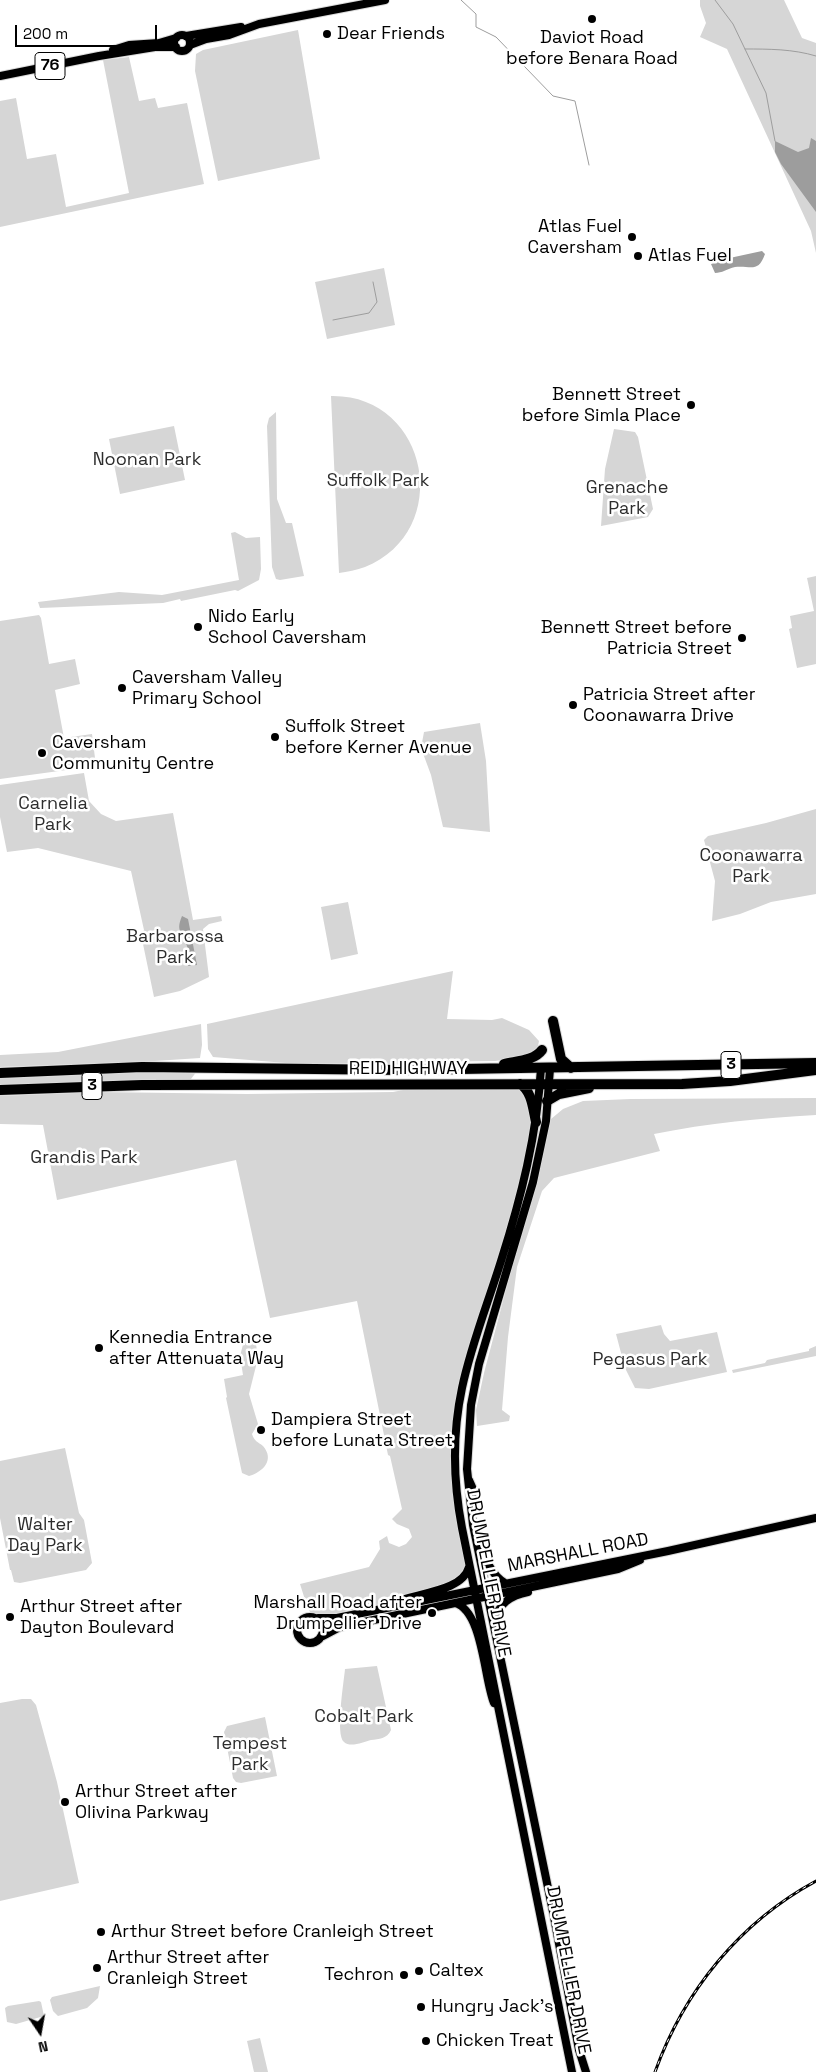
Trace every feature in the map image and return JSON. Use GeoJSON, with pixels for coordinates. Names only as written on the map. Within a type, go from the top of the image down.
{"type":"FeatureCollection","features":[{"type":"Feature","properties":{"kind":"highway"},"geometry":{"type":"LineString","coordinates":[[553,1021],[561,1060],[571,1068]]}},
{"type":"Feature","properties":{"kind":"highway"},"geometry":{"type":"LineString","coordinates":[[484,1069],[530,1058],[539,1054],[542,1050]]}},
{"type":"Feature","properties":{"kind":"highway","name":"REID HIGHWAY"},"geometry":{"type":"LineString","coordinates":[[0,1073],[107,1068],[401,1070],[816,1063]]}},
{"type":"Feature","properties":{"kind":"highway","name":"REID HIGHWAY"},"geometry":{"type":"LineString","coordinates":[[0,1090],[99,1085],[682,1084],[730,1081],[816,1070]]}},
{"type":"Feature","properties":{"kind":"highway"},"geometry":{"type":"LineString","coordinates":[[520,1084],[526,1088],[536,1122]]}},
{"type":"Feature","properties":{"kind":"highway"},"geometry":{"type":"LineString","coordinates":[[547,1101],[559,1094],[594,1087],[666,1088],[682,1084]]}},
{"type":"Feature","properties":{"kind":"main road","name":"76"},"geometry":{"type":"LineString","coordinates":[[99,56],[129,45],[159,43],[180,36],[253,26],[385,0]]}},
{"type":"Feature","properties":{"kind":"main road","name":"76"},"geometry":{"type":"LineString","coordinates":[[0,76],[99,56],[155,48],[176,47],[185,50],[190,45],[206,39],[228,35],[253,26]]}},
{"type":"Feature","properties":{"kind":"main road"},"geometry":{"type":"LineString","coordinates":[[186,36],[190,41],[190,45]]}},
{"type":"Feature","properties":{"kind":"main road"},"geometry":{"type":"LineString","coordinates":[[176,38],[176,47]]}},
{"type":"Feature","properties":{"kind":"main road"},"geometry":{"type":"LineString","coordinates":[[544,1083],[545,1068]]}},
{"type":"Feature","properties":{"kind":"main road","name":"DRUMPELLIER DRIVE"},"geometry":{"type":"LineString","coordinates":[[544,1083],[547,1101],[546,1121],[533,1182],[474,1384],[467,1434],[467,1476],[472,1518],[497,1633],[579,2050],[586,2072]]}},
{"type":"Feature","properties":{"kind":"main road","name":"DRUMPELLIER DRIVE"},"geometry":{"type":"LineString","coordinates":[[544,1083],[523,1184],[468,1365],[457,1416],[455,1482],[460,1518],[572,2072]]}},
{"type":"Feature","properties":{"kind":"main road"},"geometry":{"type":"LineString","coordinates":[[467,1476],[474,1489],[475,1509],[484,1554],[497,1578],[505,1583]]}},
{"type":"Feature","properties":{"kind":"main road","name":"MARSHALL ROAD"},"geometry":{"type":"LineString","coordinates":[[487,1591],[505,1583],[668,1551],[816,1518]]}},
{"type":"Feature","properties":{"kind":"main road","name":"MARSHALL ROAD"},"geometry":{"type":"LineString","coordinates":[[318,1618],[337,1618],[382,1608],[563,1580],[618,1569],[638,1560],[668,1551]]}},
{"type":"Feature","properties":{"kind":"main road"},"geometry":{"type":"LineString","coordinates":[[382,1608],[404,1598],[442,1589],[463,1578],[470,1566]]}},
{"type":"Feature","properties":{"kind":"main road"},"geometry":{"type":"LineString","coordinates":[[497,1633],[496,1615],[505,1601],[563,1580]]}},
{"type":"Feature","properties":{"kind":"main road","name":"MARSHALL ROAD"},"geometry":{"type":"LineString","coordinates":[[323,1636],[340,1627],[455,1603],[476,1593]]}},
{"type":"Feature","properties":{"kind":"main road"},"geometry":{"type":"LineString","coordinates":[[455,1603],[465,1609],[478,1634],[490,1693],[501,1716]]}},
{"type":"Feature","properties":{"kind":"main road"},"geometry":{"type":"LineString","coordinates":[[312,1616],[318,1618],[323,1625],[323,1636],[316,1642],[308,1643],[301,1640],[297,1632],[298,1624],[304,1618],[312,1616]]}},
{"type":"Feature","properties":{"kind":"green space"},"geometry":{"type":"Polygon","coordinates":[[[700,0],[784,0],[802,38],[816,43],[816,253],[811,231],[727,49],[700,37],[706,23],[700,6],[700,0]]]}},
{"type":"Feature","properties":{"kind":"green space"},"geometry":{"type":"Polygon","coordinates":[[[298,30],[320,159],[218,181],[195,71],[196,54],[203,50],[298,30]]]}},
{"type":"Feature","properties":{"kind":"green space"},"geometry":{"type":"Polygon","coordinates":[[[129,57],[139,101],[155,98],[158,108],[187,103],[204,184],[0,227],[0,101],[16,98],[27,159],[56,154],[66,207],[129,193],[103,60],[129,57]]]}},
{"type":"Feature","properties":{"kind":"green space"},"geometry":{"type":"Polygon","coordinates":[[[384,268],[395,325],[327,339],[315,282],[384,268]]]}},
{"type":"Feature","properties":{"kind":"green space","name":"Suffolk Park"},"geometry":{"type":"Polygon","coordinates":[[[331,396],[364,401],[390,417],[409,440],[418,467],[420,497],[411,525],[393,549],[365,567],[339,573],[331,396]]]}},
{"type":"Feature","properties":{"kind":"green space"},"geometry":{"type":"Polygon","coordinates":[[[276,412],[277,499],[286,523],[292,523],[304,576],[280,580],[276,579],[272,567],[267,426],[269,418],[276,412]]]}},
{"type":"Feature","properties":{"kind":"green space","name":"Noonan Park"},"geometry":{"type":"Polygon","coordinates":[[[174,426],[185,480],[120,494],[109,439],[174,426]]]}},
{"type":"Feature","properties":{"kind":"green space","name":"Grenache Park"},"geometry":{"type":"Polygon","coordinates":[[[614,429],[635,432],[638,437],[653,509],[648,517],[601,526],[605,469],[614,429]]]}},
{"type":"Feature","properties":{"kind":"green space"},"geometry":{"type":"Polygon","coordinates":[[[235,532],[246,538],[260,537],[261,569],[259,580],[238,591],[163,603],[40,608],[38,602],[119,592],[162,595],[239,580],[231,533],[235,532]]]}},
{"type":"Feature","properties":{"kind":"green space"},"geometry":{"type":"Polygon","coordinates":[[[816,576],[816,664],[797,668],[789,629],[792,628],[790,616],[814,611],[807,578],[816,576]]]}},
{"type":"Feature","properties":{"kind":"green space"},"geometry":{"type":"Polygon","coordinates":[[[39,615],[49,664],[75,659],[80,684],[55,690],[64,738],[92,734],[96,766],[0,779],[0,621],[39,615]]]}},
{"type":"Feature","properties":{"kind":"green space"},"geometry":{"type":"Polygon","coordinates":[[[480,723],[486,761],[490,832],[443,827],[431,775],[421,748],[424,732],[480,723]]]}},
{"type":"Feature","properties":{"kind":"green space","name":"Carnelia Park"},"geometry":{"type":"Polygon","coordinates":[[[84,773],[89,801],[101,814],[116,821],[173,813],[193,920],[221,916],[222,921],[209,924],[203,929],[209,977],[180,991],[154,997],[143,944],[139,938],[144,930],[131,871],[38,848],[7,852],[0,817],[0,785],[84,773]]]}},
{"type":"Feature","properties":{"kind":"green space","name":"Coonawarra Park"},"geometry":{"type":"Polygon","coordinates":[[[816,809],[816,894],[771,902],[740,914],[712,921],[715,881],[704,840],[708,836],[816,809]]]}},
{"type":"Feature","properties":{"kind":"green space"},"geometry":{"type":"Polygon","coordinates":[[[348,902],[358,954],[331,960],[321,907],[348,902]]]}},
{"type":"Feature","properties":{"kind":"green space"},"geometry":{"type":"Polygon","coordinates":[[[453,971],[447,1019],[492,1020],[502,1018],[529,1030],[539,1041],[537,1051],[523,1057],[495,1061],[399,1064],[286,1063],[213,1057],[208,1049],[207,1024],[453,971]]]}},
{"type":"Feature","properties":{"kind":"green space"},"geometry":{"type":"Polygon","coordinates":[[[201,1024],[202,1045],[200,1058],[0,1067],[0,1055],[58,1052],[201,1024]]]}},
{"type":"Feature","properties":{"kind":"green space"},"geometry":{"type":"Polygon","coordinates":[[[197,1071],[191,1079],[0,1087],[0,1077],[98,1072],[197,1071]]]}},
{"type":"Feature","properties":{"kind":"green space","name":"Grandis Park"},"geometry":{"type":"Polygon","coordinates":[[[520,1084],[532,1103],[531,1150],[462,1386],[455,1474],[470,1566],[461,1579],[382,1608],[326,1618],[312,1616],[300,1584],[369,1567],[380,1549],[379,1541],[387,1536],[389,1543],[399,1547],[406,1544],[412,1537],[409,1529],[397,1524],[392,1519],[402,1509],[390,1456],[388,1455],[357,1301],[270,1318],[236,1160],[57,1200],[43,1125],[0,1124],[0,1096],[98,1092],[247,1094],[393,1092],[520,1084]]]}},
{"type":"Feature","properties":{"kind":"green space"},"geometry":{"type":"Polygon","coordinates":[[[816,1098],[816,1115],[735,1122],[654,1134],[660,1151],[554,1178],[542,1191],[517,1267],[508,1337],[502,1410],[510,1416],[509,1421],[477,1426],[476,1410],[484,1373],[551,1119],[563,1109],[583,1101],[816,1098]]]}},
{"type":"Feature","properties":{"kind":"green space","name":"Pegasus Park"},"geometry":{"type":"Polygon","coordinates":[[[661,1325],[664,1334],[670,1341],[717,1332],[727,1372],[649,1389],[635,1388],[625,1368],[616,1334],[661,1325]]]}},
{"type":"Feature","properties":{"kind":"green space"},"geometry":{"type":"Polygon","coordinates":[[[246,1333],[251,1335],[256,1344],[258,1358],[249,1394],[258,1424],[252,1434],[255,1440],[263,1446],[268,1456],[266,1465],[259,1472],[249,1476],[242,1473],[226,1398],[224,1379],[243,1375],[240,1356],[246,1333]]]}},
{"type":"Feature","properties":{"kind":"green space"},"geometry":{"type":"Polygon","coordinates":[[[816,1346],[816,1356],[733,1373],[732,1370],[809,1351],[809,1349],[816,1346]]]}},
{"type":"Feature","properties":{"kind":"green space","name":"Walter Day Park"},"geometry":{"type":"Polygon","coordinates":[[[65,1448],[79,1513],[84,1520],[92,1563],[86,1570],[20,1583],[14,1582],[0,1518],[0,1461],[65,1448]]]}},
{"type":"Feature","properties":{"kind":"green space","name":"Cobalt Park"},"geometry":{"type":"Polygon","coordinates":[[[377,1666],[391,1730],[382,1738],[357,1744],[347,1744],[341,1737],[340,1729],[345,1669],[377,1666]]]}},
{"type":"Feature","properties":{"kind":"green space"},"geometry":{"type":"Polygon","coordinates":[[[31,1699],[36,1705],[57,1782],[79,1883],[0,1901],[0,1703],[31,1699]]]}},
{"type":"Feature","properties":{"kind":"green space","name":"Tempest Park"},"geometry":{"type":"Polygon","coordinates":[[[265,1717],[277,1776],[241,1783],[236,1782],[233,1778],[224,1732],[227,1726],[265,1717]]]}},
{"type":"Feature","properties":{"kind":"green space"},"geometry":{"type":"Polygon","coordinates":[[[100,1986],[98,1998],[87,2008],[58,2016],[53,2011],[50,2000],[52,1997],[100,1986]]]}},
{"type":"Feature","properties":{"kind":"green space"},"geometry":{"type":"Polygon","coordinates":[[[41,2002],[44,2016],[16,2024],[7,2022],[5,2008],[8,2006],[41,2002]]]}},
{"type":"Feature","properties":{"kind":"green space"},"geometry":{"type":"Polygon","coordinates":[[[260,2038],[268,2072],[254,2072],[247,2041],[260,2038]]]}},
{"type":"Feature","properties":{"kind":"shaded area"},"geometry":{"type":"Polygon","coordinates":[[[811,138],[816,141],[816,212],[781,164],[775,152],[775,141],[798,152],[809,148],[811,138]]]}},
{"type":"Feature","properties":{"kind":"shaded area"},"geometry":{"type":"Polygon","coordinates":[[[762,251],[765,254],[762,260],[753,267],[735,267],[715,273],[711,264],[725,259],[762,251]]]}},
{"type":"Feature","properties":{"kind":"shaded area"},"geometry":{"type":"Polygon","coordinates":[[[182,916],[188,919],[197,965],[188,966],[188,948],[179,929],[182,916]]]}},
{"type":"Feature","properties":{"kind":"waterway"},"geometry":{"type":"LineString","coordinates":[[461,0],[476,14],[476,27],[496,37],[553,96],[575,101],[589,165]]}},
{"type":"Feature","properties":{"kind":"waterway"},"geometry":{"type":"LineString","coordinates":[[715,0],[733,24],[766,93],[775,141]]}},
{"type":"Feature","properties":{"kind":"waterway"},"geometry":{"type":"LineString","coordinates":[[745,49],[772,49],[816,56]]}},
{"type":"Feature","properties":{"kind":"waterway"},"geometry":{"type":"LineString","coordinates":[[333,320],[369,313],[377,302],[373,282]]}},
{"type":"Feature","properties":{"kind":"railway"},"geometry":{"type":"LineString","coordinates":[[655,2072],[667,2042],[682,2014],[718,1961],[739,1938],[763,1917],[788,1898],[816,1881]]}},
{"type":"Feature","properties":{"kind":"place","name":"Daviot Road before Benara Road"},"geometry":{"type":"Point","coordinates":[592,19]}},
{"type":"Feature","properties":{"kind":"place","name":"Dear Friends"},"geometry":{"type":"Point","coordinates":[327,34]}},
{"type":"Feature","properties":{"kind":"place","name":"Atlas Fuel Caversham"},"geometry":{"type":"Point","coordinates":[632,237]}},
{"type":"Feature","properties":{"kind":"place","name":"Atlas Fuel"},"geometry":{"type":"Point","coordinates":[638,256]}},
{"type":"Feature","properties":{"kind":"place","name":"Bennett Street before Simla Place"},"geometry":{"type":"Point","coordinates":[691,405]}},
{"type":"Feature","properties":{"kind":"place","name":"Nido Early School Caversham"},"geometry":{"type":"Point","coordinates":[198,627]}},
{"type":"Feature","properties":{"kind":"place","name":"Bennett Street before Patricia Street"},"geometry":{"type":"Point","coordinates":[742,638]}},
{"type":"Feature","properties":{"kind":"place","name":"Caversham Valley Primary School"},"geometry":{"type":"Point","coordinates":[122,688]}},
{"type":"Feature","properties":{"kind":"place","name":"Patricia Street after Coonawarra Drive"},"geometry":{"type":"Point","coordinates":[573,705]}},
{"type":"Feature","properties":{"kind":"place","name":"Suffolk Street before Kerner Avenue"},"geometry":{"type":"Point","coordinates":[275,737]}},
{"type":"Feature","properties":{"kind":"place","name":"Caversham Community Centre"},"geometry":{"type":"Point","coordinates":[42,753]}},
{"type":"Feature","properties":{"kind":"place","name":"Kennedia Entrance after Attenuata Way"},"geometry":{"type":"Point","coordinates":[99,1348]}},
{"type":"Feature","properties":{"kind":"place","name":"Dampiera Street before Lunata Street"},"geometry":{"type":"Point","coordinates":[261,1430]}},
{"type":"Feature","properties":{"kind":"place","name":"Marshall Road after Drumpellier Drive"},"geometry":{"type":"Point","coordinates":[432,1613]}},
{"type":"Feature","properties":{"kind":"place","name":"Arthur Street after Dayton Boulevard"},"geometry":{"type":"Point","coordinates":[10,1617]}},
{"type":"Feature","properties":{"kind":"place","name":"Arthur Street after Olivina Parkway"},"geometry":{"type":"Point","coordinates":[65,1802]}},
{"type":"Feature","properties":{"kind":"place","name":"Arthur Street before Cranleigh Street"},"geometry":{"type":"Point","coordinates":[101,1932]}},
{"type":"Feature","properties":{"kind":"place","name":"Arthur Street after Cranleigh Street"},"geometry":{"type":"Point","coordinates":[97,1968]}},
{"type":"Feature","properties":{"kind":"place","name":"Caltex"},"geometry":{"type":"Point","coordinates":[419,1971]}},
{"type":"Feature","properties":{"kind":"place","name":"Techron"},"geometry":{"type":"Point","coordinates":[404,1975]}},
{"type":"Feature","properties":{"kind":"place","name":"Hungry Jack's"},"geometry":{"type":"Point","coordinates":[421,2007]}},
{"type":"Feature","properties":{"kind":"place","name":"Chicken Treat"},"geometry":{"type":"Point","coordinates":[426,2041]}},
{"type":"Feature","properties":{"kind":"park label","name":"Barbarossa Park"},"geometry":{"type":"Point","coordinates":[175,948]}}]}
